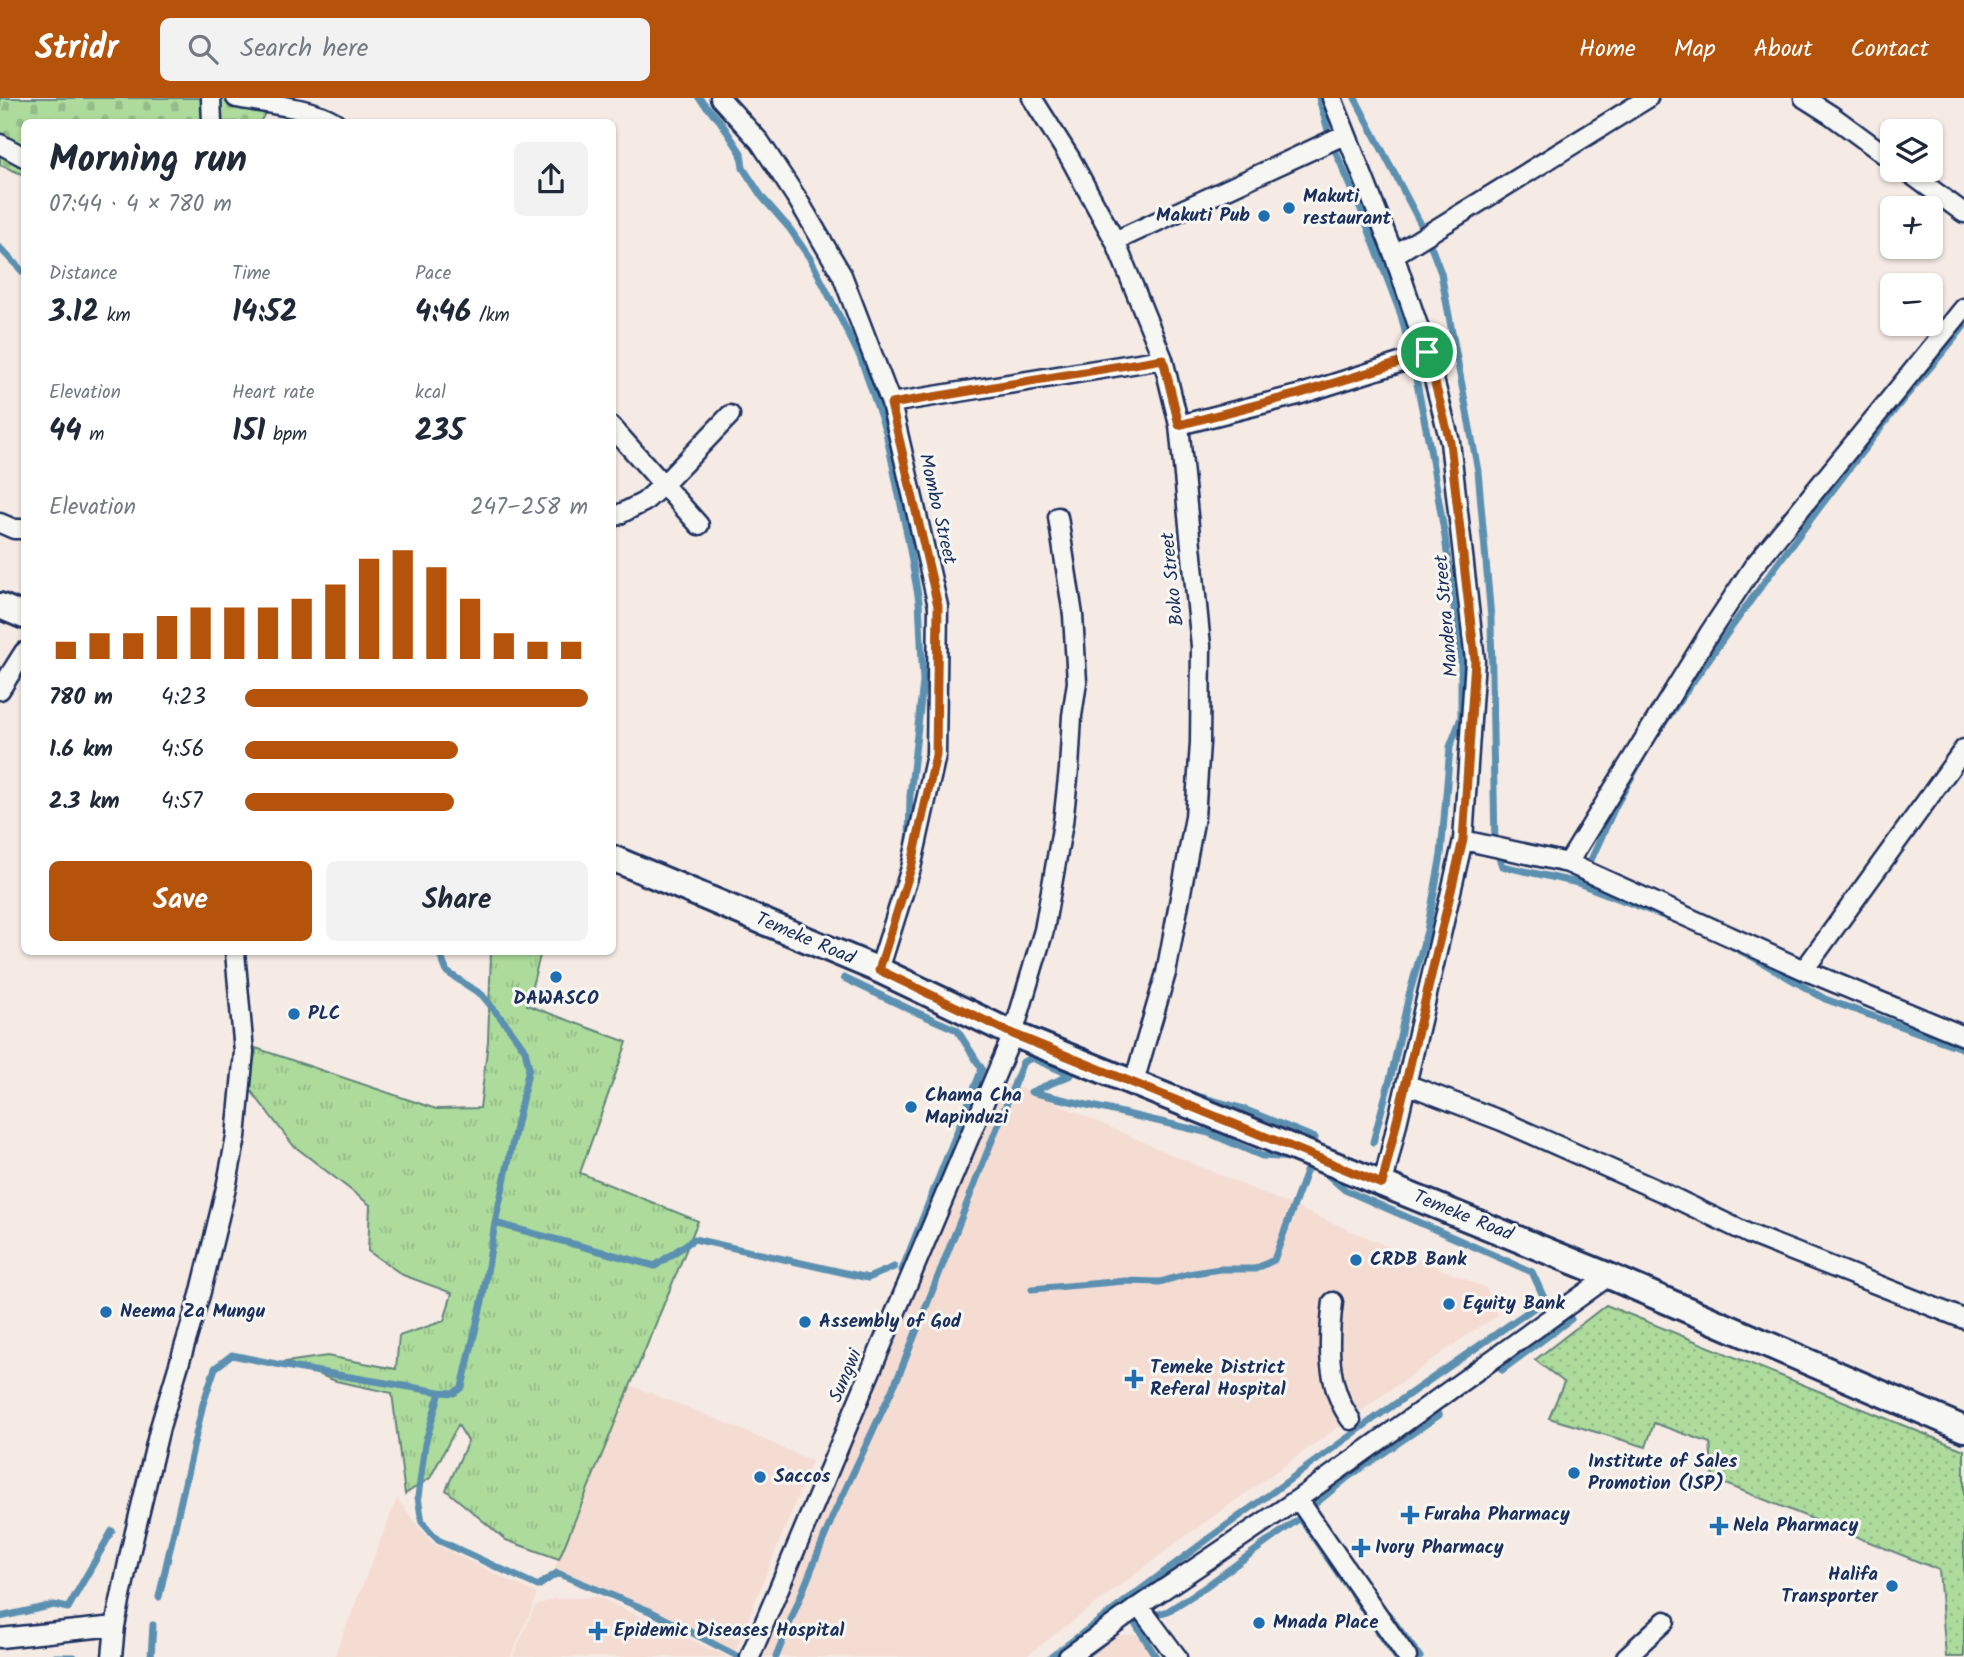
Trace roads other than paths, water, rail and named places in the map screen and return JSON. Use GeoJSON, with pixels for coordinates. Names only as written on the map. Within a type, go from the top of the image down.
{"type":"FeatureCollection","features":[{"type":"Feature","properties":{"kind":"street"},"geometry":{"type":"LineString","coordinates":[[211,98],[212,119]]}},
{"type":"Feature","properties":{"kind":"street"},"geometry":{"type":"LineString","coordinates":[[236,98],[330,119]]}},
{"type":"Feature","properties":{"kind":"street","name":"Mombo Street"},"geometry":{"type":"LineString","coordinates":[[720,98],[760,142],[842,275],[891,404],[938,606],[936,755],[911,868],[879,970]]}},
{"type":"Feature","properties":{"kind":"street","name":"Boko Street"},"geometry":{"type":"LineString","coordinates":[[1032,98],[1070,158],[1115,241],[1163,359],[1179,425],[1201,646],[1200,743],[1195,817],[1166,973],[1134,1082]]}},
{"type":"Feature","properties":{"kind":"street","name":"Mandera Street"},"geometry":{"type":"LineString","coordinates":[[1332,98],[1394,255],[1427,352],[1450,442],[1475,660],[1463,840],[1382,1184]]}},
{"type":"Feature","properties":{"kind":"street"},"geometry":{"type":"LineString","coordinates":[[1804,98],[1880,151]]}},
{"type":"Feature","properties":{"kind":"street"},"geometry":{"type":"LineString","coordinates":[[1394,255],[1638,101]]}},
{"type":"Feature","properties":{"kind":"street"},"geometry":{"type":"LineString","coordinates":[[1115,241],[1346,134]]}},
{"type":"Feature","properties":{"kind":"street"},"geometry":{"type":"LineString","coordinates":[[0,144],[21,156]]}},
{"type":"Feature","properties":{"kind":"street"},"geometry":{"type":"LineString","coordinates":[[1921,182],[1964,213]]}},
{"type":"Feature","properties":{"kind":"street"},"geometry":{"type":"LineString","coordinates":[[1568,863],[1753,567],[1964,308]]}},
{"type":"Feature","properties":{"kind":"street"},"geometry":{"type":"LineString","coordinates":[[1179,425],[1298,394],[1427,352]]}},
{"type":"Feature","properties":{"kind":"street"},"geometry":{"type":"LineString","coordinates":[[891,404],[1163,359]]}},
{"type":"Feature","properties":{"kind":"street"},"geometry":{"type":"LineString","coordinates":[[616,516],[644,502],[730,415]]}},
{"type":"Feature","properties":{"kind":"street"},"geometry":{"type":"LineString","coordinates":[[616,431],[698,525]]}},
{"type":"Feature","properties":{"kind":"street","name":"Sungwi"},"geometry":{"type":"LineString","coordinates":[[750,1657],[1013,1034],[1044,930],[1063,823],[1077,682],[1073,615],[1058,517]]}},
{"type":"Feature","properties":{"kind":"street"},"geometry":{"type":"LineString","coordinates":[[0,523],[21,529]]}},
{"type":"Feature","properties":{"kind":"street"},"geometry":{"type":"LineString","coordinates":[[0,606],[21,615]]}},
{"type":"Feature","properties":{"kind":"street"},"geometry":{"type":"LineString","coordinates":[[0,690],[21,658]]}},
{"type":"Feature","properties":{"kind":"street"},"geometry":{"type":"LineString","coordinates":[[1804,970],[1964,749]]}},
{"type":"Feature","properties":{"kind":"street"},"geometry":{"type":"LineString","coordinates":[[1463,840],[1568,863],[1804,970],[1964,1036]]}},
{"type":"Feature","properties":{"kind":"street","name":"Temeke Road"},"geometry":{"type":"LineString","coordinates":[[616,860],[879,970],[1013,1034],[1609,1276],[1964,1429]]}},
{"type":"Feature","properties":{"kind":"street"},"geometry":{"type":"LineString","coordinates":[[112,1657],[115,1626],[130,1553],[160,1427],[200,1295],[236,1137],[244,1052],[235,955]]}},
{"type":"Feature","properties":{"kind":"street"},"geometry":{"type":"LineString","coordinates":[[1406,1084],[1502,1121],[1749,1234],[1964,1319]]}},
{"type":"Feature","properties":{"kind":"street"},"geometry":{"type":"LineString","coordinates":[[1068,1657],[1139,1605],[1298,1499],[1609,1276]]}},
{"type":"Feature","properties":{"kind":"street"},"geometry":{"type":"LineString","coordinates":[[1333,1301],[1329,1360],[1343,1410],[1350,1420]]}},
{"type":"Feature","properties":{"kind":"street"},"geometry":{"type":"LineString","coordinates":[[1298,1499],[1407,1657]]}},
{"type":"Feature","properties":{"kind":"street"},"geometry":{"type":"LineString","coordinates":[[1139,1605],[1177,1657]]}},
{"type":"Feature","properties":{"kind":"street"},"geometry":{"type":"LineString","coordinates":[[1626,1657],[1665,1621]]}},
{"type":"Feature","properties":{"kind":"street"},"geometry":{"type":"LineString","coordinates":[[0,1637],[115,1626]]}},
{"type":"Feature","properties":{"kind":"waterway"},"geometry":{"type":"LineString","coordinates":[[699,98],[720,121],[741,153],[743,168],[762,197],[790,229],[811,260],[861,359],[886,432],[919,601],[923,682],[910,796],[909,844]]}},
{"type":"Feature","properties":{"kind":"waterway"},"geometry":{"type":"LineString","coordinates":[[1319,98],[1331,141],[1360,207],[1401,315],[1429,443],[1445,537],[1461,663],[1461,718],[1450,747],[1441,855],[1427,931],[1373,1142]]}},
{"type":"Feature","properties":{"kind":"waterway"},"geometry":{"type":"LineString","coordinates":[[1355,98],[1427,236],[1441,273],[1478,471],[1491,618],[1495,847],[1502,866],[1578,883],[1669,918]]}},
{"type":"Feature","properties":{"kind":"waterway"},"geometry":{"type":"LineString","coordinates":[[0,248],[21,270]]}},
{"type":"Feature","properties":{"kind":"waterway"},"geometry":{"type":"LineString","coordinates":[[1660,729],[1833,490],[1964,326]]}},
{"type":"Feature","properties":{"kind":"waterway"},"geometry":{"type":"LineString","coordinates":[[1586,871],[1615,807],[1641,760]]}},
{"type":"Feature","properties":{"kind":"waterway"},"geometry":{"type":"LineString","coordinates":[[1731,946],[1825,999],[1964,1049]]}},
{"type":"Feature","properties":{"kind":"waterway"},"geometry":{"type":"LineString","coordinates":[[159,1597],[203,1404],[215,1368],[232,1355],[440,1392],[454,1393],[462,1387],[529,1068],[525,1050],[510,1029],[482,995],[447,972],[440,955]]}},
{"type":"Feature","properties":{"kind":"waterway"},"geometry":{"type":"LineString","coordinates":[[844,978],[957,1030],[982,1069],[902,1270]]}},
{"type":"Feature","properties":{"kind":"waterway"},"geometry":{"type":"LineString","coordinates":[[776,1657],[833,1516],[899,1375],[1023,1062],[1032,1058],[1071,1075],[1031,1092],[1209,1133],[1262,1156],[1293,1158]]}},
{"type":"Feature","properties":{"kind":"waterway"},"geometry":{"type":"LineString","coordinates":[[1194,1095],[1241,1108],[1315,1138]]}},
{"type":"Feature","properties":{"kind":"waterway"},"geometry":{"type":"LineString","coordinates":[[1032,1289],[1125,1281],[1160,1282],[1220,1269],[1255,1269],[1274,1260],[1310,1161]]}},
{"type":"Feature","properties":{"kind":"waterway"},"geometry":{"type":"LineString","coordinates":[[1051,1657],[1372,1420],[1545,1300],[1532,1272],[1345,1190],[1322,1170]]}},
{"type":"Feature","properties":{"kind":"waterway"},"geometry":{"type":"LineString","coordinates":[[495,1223],[655,1266],[694,1239],[868,1278],[894,1267]]}},
{"type":"Feature","properties":{"kind":"waterway"},"geometry":{"type":"LineString","coordinates":[[1502,1370],[1571,1319]]}},
{"type":"Feature","properties":{"kind":"waterway"},"geometry":{"type":"LineString","coordinates":[[440,1392],[425,1444],[418,1497],[422,1522],[438,1540],[538,1586],[557,1573],[652,1612],[739,1657]]}},
{"type":"Feature","properties":{"kind":"waterway"},"geometry":{"type":"LineString","coordinates":[[1312,1511],[1310,1508],[1348,1477],[1439,1415]]}},
{"type":"Feature","properties":{"kind":"waterway"},"geometry":{"type":"LineString","coordinates":[[1159,1620],[1155,1615],[1168,1611],[1201,1590],[1300,1518],[1396,1657]]}},
{"type":"Feature","properties":{"kind":"waterway"},"geometry":{"type":"LineString","coordinates":[[0,1617],[54,1605],[68,1608],[112,1531]]}},
{"type":"Feature","properties":{"kind":"waterway"},"geometry":{"type":"LineString","coordinates":[[1388,1614],[1420,1657]]}},
{"type":"Feature","properties":{"kind":"waterway"},"geometry":{"type":"LineString","coordinates":[[1128,1622],[1132,1618],[1156,1657]]}},
{"type":"Feature","properties":{"kind":"waterway"},"geometry":{"type":"LineString","coordinates":[[151,1657],[153,1625]]}},
{"type":"Feature","properties":{"kind":"waterway"},"geometry":{"type":"LineString","coordinates":[[1084,1657],[1103,1642]]}},
{"type":"Feature","properties":{"kind":"waterway"},"geometry":{"type":"LineString","coordinates":[[55,1657],[74,1657]]}},
{"type":"Feature","properties":{"kind":"place","name":"Makuti restaurant"},"geometry":{"type":"Point","coordinates":[1289,208]}},
{"type":"Feature","properties":{"kind":"place","name":"Makuti Pub"},"geometry":{"type":"Point","coordinates":[1264,216]}},
{"type":"Feature","properties":{"kind":"place","name":"DAWASCO"},"geometry":{"type":"Point","coordinates":[556,977]}},
{"type":"Feature","properties":{"kind":"place","name":"PLC"},"geometry":{"type":"Point","coordinates":[294,1014]}},
{"type":"Feature","properties":{"kind":"place","name":"Chama Cha Mapinduzi"},"geometry":{"type":"Point","coordinates":[911,1107]}},
{"type":"Feature","properties":{"kind":"place","name":"CRDB Bank"},"geometry":{"type":"Point","coordinates":[1356,1260]}},
{"type":"Feature","properties":{"kind":"place","name":"Equity Bank"},"geometry":{"type":"Point","coordinates":[1449,1304]}},
{"type":"Feature","properties":{"kind":"place","name":"Neema Za Mungu"},"geometry":{"type":"Point","coordinates":[106,1312]}},
{"type":"Feature","properties":{"kind":"place","name":"Assembly of God"},"geometry":{"type":"Point","coordinates":[805,1322]}},
{"type":"Feature","properties":{"kind":"place","name":"Temeke District Referal Hospital"},"geometry":{"type":"Point","coordinates":[1134,1379]}},
{"type":"Feature","properties":{"kind":"place","name":"Institute of Sales Promotion (ISP)"},"geometry":{"type":"Point","coordinates":[1574,1473]}},
{"type":"Feature","properties":{"kind":"place","name":"Saccos"},"geometry":{"type":"Point","coordinates":[760,1477]}},
{"type":"Feature","properties":{"kind":"place","name":"Furaha Pharmacy"},"geometry":{"type":"Point","coordinates":[1410,1515]}},
{"type":"Feature","properties":{"kind":"place","name":"Nela Pharmacy"},"geometry":{"type":"Point","coordinates":[1719,1526]}},
{"type":"Feature","properties":{"kind":"place","name":"Ivory Pharmacy"},"geometry":{"type":"Point","coordinates":[1361,1548]}},
{"type":"Feature","properties":{"kind":"place","name":"Halifa Transporter"},"geometry":{"type":"Point","coordinates":[1892,1586]}},
{"type":"Feature","properties":{"kind":"place","name":"Mnada Place"},"geometry":{"type":"Point","coordinates":[1259,1623]}},
{"type":"Feature","properties":{"kind":"place","name":"Epidemic Diseases Hospital"},"geometry":{"type":"Point","coordinates":[598,1631]}}]}
